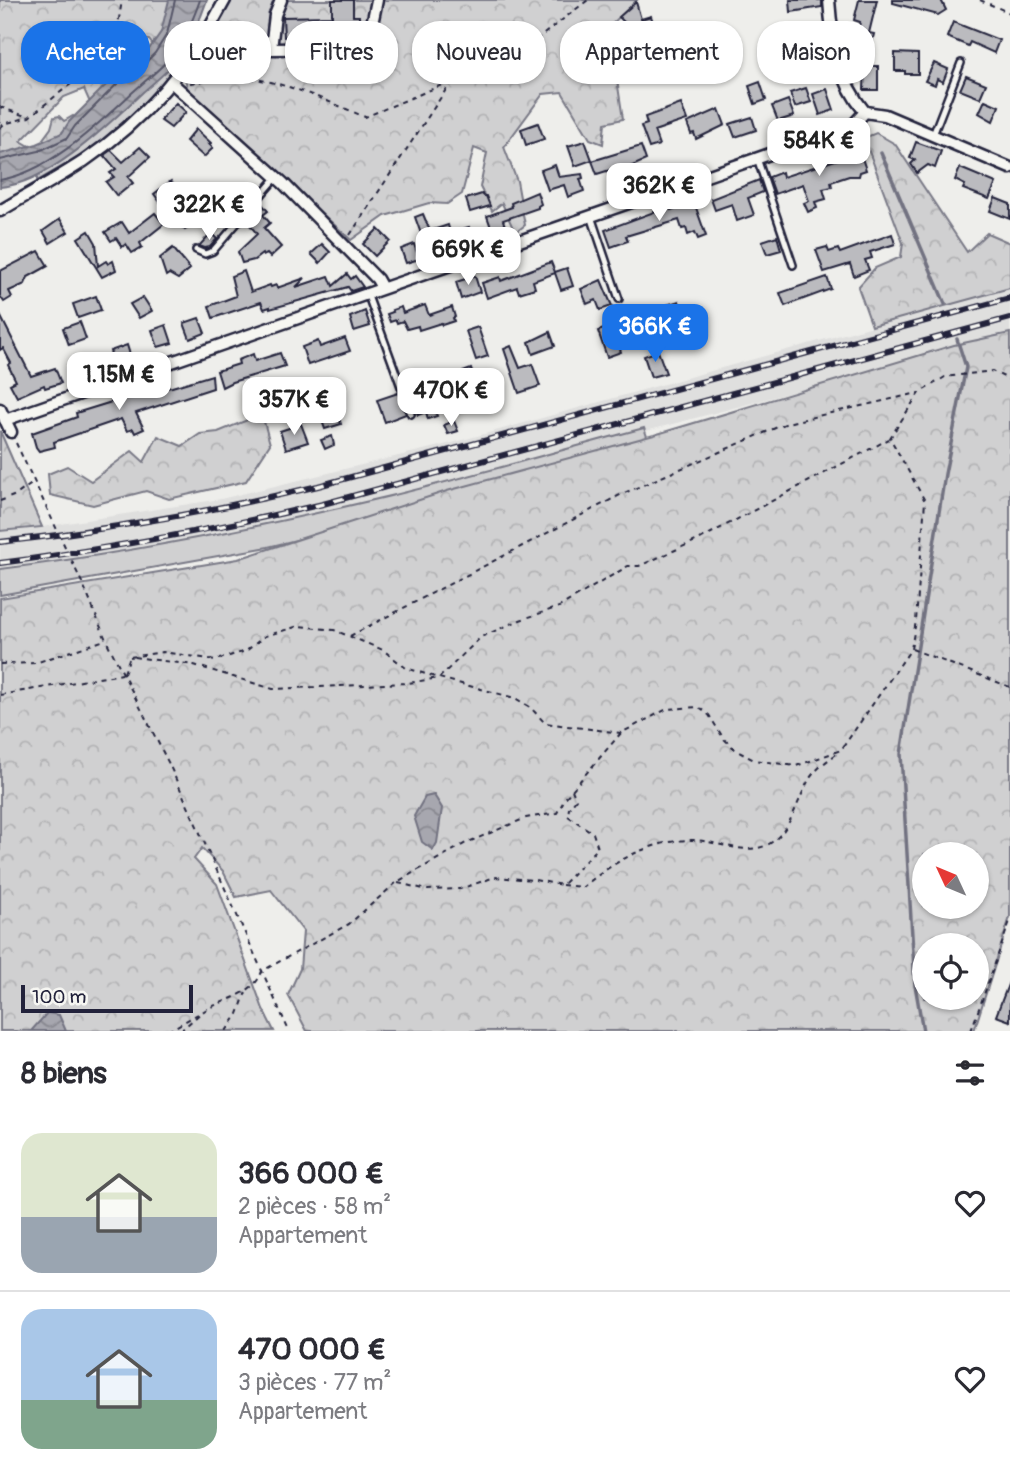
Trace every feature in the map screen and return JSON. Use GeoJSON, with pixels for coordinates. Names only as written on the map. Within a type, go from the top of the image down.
{"type":"FeatureCollection","features":[{"type":"Feature","properties":{"kind":"street"},"geometry":{"type":"LineString","coordinates":[[213,21],[225,0]]}},
{"type":"Feature","properties":{"kind":"street"},"geometry":{"type":"LineString","coordinates":[[281,0],[275,15],[271,49],[367,48],[377,0]]}},
{"type":"Feature","properties":{"kind":"street"},"geometry":{"type":"LineString","coordinates":[[829,0],[834,46],[842,75],[852,97],[865,112],[885,114],[1010,168]]}},
{"type":"Feature","properties":{"kind":"street"},"geometry":{"type":"LineString","coordinates":[[0,211],[60,176],[106,144],[173,84],[276,178],[377,279],[382,288]]}},
{"type":"Feature","properties":{"kind":"street"},"geometry":{"type":"LineString","coordinates":[[5,420],[853,125],[865,112]]}},
{"type":"Feature","properties":{"kind":"street"},"geometry":{"type":"LineString","coordinates":[[0,409],[11,432]]}},
{"type":"Feature","properties":{"kind":"lane"},"geometry":{"type":"LineString","coordinates":[[933,135],[961,63]]}},
{"type":"Feature","properties":{"kind":"lane"},"geometry":{"type":"LineString","coordinates":[[757,158],[793,265]]}},
{"type":"Feature","properties":{"kind":"lane"},"geometry":{"type":"LineString","coordinates":[[197,250],[205,254],[213,251],[276,178]]}},
{"type":"Feature","properties":{"kind":"lane"},"geometry":{"type":"LineString","coordinates":[[591,216],[619,299]]}},
{"type":"Feature","properties":{"kind":"lane"},"geometry":{"type":"LineString","coordinates":[[367,293],[411,414]]}},
{"type":"Feature","properties":{"kind":"path"},"geometry":{"type":"LineString","coordinates":[[0,128],[4,124],[29,117],[114,50],[122,0]]}},
{"type":"Feature","properties":{"kind":"path"},"geometry":{"type":"LineString","coordinates":[[546,32],[588,0]]}},
{"type":"Feature","properties":{"kind":"path"},"geometry":{"type":"LineString","coordinates":[[980,0],[1010,13]]}},
{"type":"Feature","properties":{"kind":"path"},"geometry":{"type":"LineString","coordinates":[[271,83],[316,97],[365,117],[445,84]]}},
{"type":"Feature","properties":{"kind":"path"},"geometry":{"type":"LineString","coordinates":[[343,244],[450,84]]}},
{"type":"Feature","properties":{"kind":"path"},"geometry":{"type":"LineString","coordinates":[[0,107],[29,117]]}},
{"type":"Feature","properties":{"kind":"path"},"geometry":{"type":"LineString","coordinates":[[349,636],[622,494],[786,423],[919,393],[945,377],[992,372],[1010,380]]}},
{"type":"Feature","properties":{"kind":"path"},"geometry":{"type":"LineString","coordinates":[[130,657],[194,664],[273,689],[408,683],[439,678],[481,637],[559,607],[628,566],[639,566],[698,540],[890,438],[919,393]]}},
{"type":"Feature","properties":{"kind":"path"},"geometry":{"type":"LineString","coordinates":[[11,432],[106,640],[169,764],[289,1031]]}},
{"type":"Feature","properties":{"kind":"path"},"geometry":{"type":"LineString","coordinates":[[397,883],[428,890],[460,889],[495,877],[583,887],[608,868],[653,845],[687,840],[712,841],[753,849],[772,842],[787,826],[811,776],[841,750],[911,649],[920,585],[925,501],[890,438]]}},
{"type":"Feature","properties":{"kind":"path"},"geometry":{"type":"LineString","coordinates":[[0,501],[16,495],[34,482]]}},
{"type":"Feature","properties":{"kind":"path"},"geometry":{"type":"LineString","coordinates":[[130,657],[163,652],[216,660],[246,651],[265,636],[299,626],[334,630],[383,650],[406,668],[515,698],[530,707],[545,723],[621,733]]}},
{"type":"Feature","properties":{"kind":"path"},"geometry":{"type":"LineString","coordinates":[[0,664],[34,663],[106,640]]}},
{"type":"Feature","properties":{"kind":"path"},"geometry":{"type":"LineString","coordinates":[[911,649],[1010,687]]}},
{"type":"Feature","properties":{"kind":"path"},"geometry":{"type":"LineString","coordinates":[[123,674],[130,657]]}},
{"type":"Feature","properties":{"kind":"path"},"geometry":{"type":"LineString","coordinates":[[0,695],[123,674]]}},
{"type":"Feature","properties":{"kind":"path"},"geometry":{"type":"LineString","coordinates":[[169,1031],[246,991],[259,980],[262,971],[349,924],[397,883],[478,838],[526,818],[557,813],[572,790],[621,733],[667,709],[698,707],[709,715],[724,739],[737,751],[754,760],[796,766],[841,750]]}},
{"type":"Feature","properties":{"kind":"path"},"geometry":{"type":"LineString","coordinates":[[562,885],[598,848],[593,834],[568,816],[569,808],[576,799],[572,790]]}},
{"type":"Feature","properties":{"kind":"path"},"geometry":{"type":"LineString","coordinates":[[971,1031],[1010,921]]}},
{"type":"Feature","properties":{"kind":"path"},"geometry":{"type":"LineString","coordinates":[[226,1031],[237,1014],[246,991]]}},
{"type":"Feature","properties":{"kind":"path"},"geometry":{"type":"LineString","coordinates":[[180,1031],[204,1011]]}},
{"type":"Feature","properties":{"kind":"shaded area"},"geometry":{"type":"Polygon","coordinates":[[[1010,288],[1010,335],[286,526],[0,577],[0,531],[221,499],[452,443],[1010,288]]]}},
{"type":"Feature","properties":{"kind":"green space"},"geometry":{"type":"Polygon","coordinates":[[[0,0],[179,0],[170,21],[164,21],[164,34],[157,50],[150,41],[150,21],[21,21],[21,84],[115,84],[91,105],[84,89],[64,97],[21,141],[33,148],[0,160],[0,0]]]}},
{"type":"Feature","properties":{"kind":"green space"},"geometry":{"type":"Polygon","coordinates":[[[229,0],[637,0],[615,21],[560,21],[560,84],[618,84],[623,119],[605,123],[603,144],[590,139],[562,92],[543,94],[504,147],[517,181],[525,225],[515,233],[502,203],[492,211],[480,187],[487,153],[474,148],[462,194],[447,204],[429,203],[385,216],[351,240],[188,91],[186,84],[271,84],[271,21],[217,21],[229,0]]]}},
{"type":"Feature","properties":{"kind":"green space"},"geometry":{"type":"Polygon","coordinates":[[[164,60],[164,81],[150,97],[148,110],[130,117],[97,146],[37,181],[51,162],[137,84],[150,84],[150,72],[164,60]]]}},
{"type":"Feature","properties":{"kind":"green space"},"geometry":{"type":"Polygon","coordinates":[[[59,116],[64,121],[73,116],[78,119],[48,144],[43,139],[51,128],[54,117],[59,116]]]}},
{"type":"Feature","properties":{"kind":"green space"},"geometry":{"type":"Polygon","coordinates":[[[876,133],[895,144],[967,252],[987,233],[1010,243],[1010,288],[872,326],[858,287],[875,268],[901,257],[903,243],[864,138],[876,133]]]}},
{"type":"Feature","properties":{"kind":"green space"},"geometry":{"type":"Polygon","coordinates":[[[1010,333],[1010,917],[989,984],[989,933],[912,933],[912,1010],[981,1010],[974,1031],[307,1031],[288,995],[300,969],[303,931],[271,890],[236,897],[223,871],[202,848],[194,859],[217,884],[263,1009],[274,1031],[0,1031],[0,598],[238,559],[447,491],[654,435],[954,345],[1010,333]]]}},
{"type":"Feature","properties":{"kind":"green space"},"geometry":{"type":"Polygon","coordinates":[[[262,414],[270,444],[246,481],[169,499],[146,491],[93,505],[50,495],[48,474],[67,466],[91,481],[132,451],[144,462],[158,436],[182,446],[200,434],[218,432],[262,414]]]}},
{"type":"Feature","properties":{"kind":"green space"},"geometry":{"type":"Polygon","coordinates":[[[644,428],[652,451],[268,547],[0,595],[0,569],[192,539],[287,520],[415,490],[644,428]]]}},
{"type":"Feature","properties":{"kind":"green space"},"geometry":{"type":"Polygon","coordinates":[[[0,431],[42,527],[0,531],[0,431]]]}},
{"type":"Feature","properties":{"kind":"water"},"geometry":{"type":"Polygon","coordinates":[[[169,0],[207,0],[199,21],[164,21],[164,72],[95,135],[38,175],[0,187],[0,154],[37,144],[62,133],[69,122],[107,84],[150,84],[150,48],[161,32],[169,0]]]}},
{"type":"Feature","properties":{"kind":"water"},"geometry":{"type":"Polygon","coordinates":[[[434,795],[442,808],[437,843],[433,850],[422,842],[414,816],[425,797],[434,795]]]}},
{"type":"Feature","properties":{"kind":"water"},"geometry":{"type":"Polygon","coordinates":[[[47,1013],[59,1015],[66,1031],[31,1031],[47,1013]]]}},
{"type":"Feature","properties":{"kind":"building"},"geometry":{"type":"Polygon","coordinates":[[[332,0],[353,0],[353,16],[359,16],[359,21],[285,21],[284,37],[283,17],[332,16],[332,0]]]}},
{"type":"Feature","properties":{"kind":"building"},"geometry":{"type":"Polygon","coordinates":[[[790,0],[822,0],[822,7],[791,12],[790,0]]]}},
{"type":"Feature","properties":{"kind":"building"},"geometry":{"type":"Polygon","coordinates":[[[859,0],[877,0],[872,21],[854,20],[859,0]]]}},
{"type":"Feature","properties":{"kind":"building"},"geometry":{"type":"Polygon","coordinates":[[[893,0],[941,0],[946,10],[938,15],[893,3],[893,0]]]}},
{"type":"Feature","properties":{"kind":"building"},"geometry":{"type":"Polygon","coordinates":[[[636,2],[641,19],[651,16],[653,21],[623,21],[619,17],[636,2]]]}},
{"type":"Feature","properties":{"kind":"building"},"geometry":{"type":"Polygon","coordinates":[[[953,22],[999,40],[994,53],[970,42],[968,46],[947,37],[953,22]]]}},
{"type":"Feature","properties":{"kind":"building"},"geometry":{"type":"Polygon","coordinates":[[[895,53],[918,54],[918,74],[895,71],[895,53]]]}},
{"type":"Feature","properties":{"kind":"building"},"geometry":{"type":"Polygon","coordinates":[[[934,63],[948,69],[943,82],[937,79],[935,85],[925,81],[934,63]]]}},
{"type":"Feature","properties":{"kind":"building"},"geometry":{"type":"Polygon","coordinates":[[[875,66],[878,66],[878,90],[864,90],[864,84],[875,84],[875,66]]]}},
{"type":"Feature","properties":{"kind":"building"},"geometry":{"type":"Polygon","coordinates":[[[966,76],[986,84],[980,98],[960,90],[966,76]]]}},
{"type":"Feature","properties":{"kind":"building"},"geometry":{"type":"Polygon","coordinates":[[[761,84],[766,100],[755,104],[749,86],[761,84]]]}},
{"type":"Feature","properties":{"kind":"building"},"geometry":{"type":"Polygon","coordinates":[[[806,88],[811,102],[795,107],[790,93],[806,88]]]}},
{"type":"Feature","properties":{"kind":"building"},"geometry":{"type":"Polygon","coordinates":[[[827,89],[834,110],[820,115],[813,94],[827,89]]]}},
{"type":"Feature","properties":{"kind":"building"},"geometry":{"type":"Polygon","coordinates":[[[788,100],[794,116],[778,121],[772,106],[788,100]]]}},
{"type":"Feature","properties":{"kind":"building"},"geometry":{"type":"Polygon","coordinates":[[[985,100],[999,106],[993,121],[979,113],[985,100]]]}},
{"type":"Feature","properties":{"kind":"building"},"geometry":{"type":"Polygon","coordinates":[[[176,103],[186,112],[171,128],[160,120],[176,103]]]}},
{"type":"Feature","properties":{"kind":"building"},"geometry":{"type":"Polygon","coordinates":[[[681,104],[687,120],[654,131],[659,145],[649,148],[641,126],[647,124],[645,117],[681,104]]]}},
{"type":"Feature","properties":{"kind":"building"},"geometry":{"type":"Polygon","coordinates":[[[719,109],[725,125],[696,139],[687,123],[719,109]]]}},
{"type":"Feature","properties":{"kind":"building"},"geometry":{"type":"Polygon","coordinates":[[[752,117],[756,130],[735,137],[730,124],[752,117]]]}},
{"type":"Feature","properties":{"kind":"building"},"geometry":{"type":"Polygon","coordinates":[[[538,123],[544,139],[526,145],[521,129],[538,123]]]}},
{"type":"Feature","properties":{"kind":"building"},"geometry":{"type":"Polygon","coordinates":[[[196,129],[213,148],[204,157],[186,141],[196,129]]]}},
{"type":"Feature","properties":{"kind":"building"},"geometry":{"type":"Polygon","coordinates":[[[585,141],[592,160],[575,166],[568,146],[585,141]]]}},
{"type":"Feature","properties":{"kind":"building"},"geometry":{"type":"Polygon","coordinates":[[[916,142],[941,151],[935,168],[928,165],[917,173],[911,164],[915,160],[910,158],[916,142]]]}},
{"type":"Feature","properties":{"kind":"building"},"geometry":{"type":"Polygon","coordinates":[[[641,146],[646,160],[630,167],[634,178],[618,183],[613,169],[597,174],[592,161],[641,146]]]}},
{"type":"Feature","properties":{"kind":"building"},"geometry":{"type":"Polygon","coordinates":[[[140,147],[150,157],[128,177],[133,183],[117,196],[106,182],[114,177],[110,173],[116,169],[104,155],[111,150],[123,162],[140,147]]]}},
{"type":"Feature","properties":{"kind":"building"},"geometry":{"type":"Polygon","coordinates":[[[860,152],[866,170],[860,172],[859,176],[831,182],[832,187],[823,189],[826,199],[815,202],[817,208],[808,212],[804,203],[809,201],[803,184],[775,194],[769,177],[782,172],[783,177],[860,152]]]}},
{"type":"Feature","properties":{"kind":"building"},"geometry":{"type":"Polygon","coordinates":[[[555,165],[559,177],[582,174],[583,178],[580,179],[584,191],[568,197],[564,185],[548,190],[541,170],[555,165]]]}},
{"type":"Feature","properties":{"kind":"building"},"geometry":{"type":"Polygon","coordinates":[[[960,168],[996,183],[989,199],[963,189],[965,185],[955,180],[960,168]]]}},
{"type":"Feature","properties":{"kind":"building"},"geometry":{"type":"Polygon","coordinates":[[[759,180],[763,192],[748,198],[754,215],[737,221],[732,204],[715,210],[711,199],[759,180]]]}},
{"type":"Feature","properties":{"kind":"building"},"geometry":{"type":"Polygon","coordinates":[[[171,181],[179,192],[163,206],[154,194],[171,181]]]}},
{"type":"Feature","properties":{"kind":"building"},"geometry":{"type":"Polygon","coordinates":[[[230,187],[253,196],[232,221],[214,204],[230,187]]]}},
{"type":"Feature","properties":{"kind":"building"},"geometry":{"type":"Polygon","coordinates":[[[537,192],[541,204],[538,208],[503,220],[506,229],[493,233],[487,216],[512,207],[511,203],[537,192]]]}},
{"type":"Feature","properties":{"kind":"building"},"geometry":{"type":"Polygon","coordinates":[[[482,194],[486,196],[490,206],[470,212],[466,199],[482,194]]]}},
{"type":"Feature","properties":{"kind":"building"},"geometry":{"type":"Polygon","coordinates":[[[995,198],[1010,204],[1010,219],[990,211],[995,198]]]}},
{"type":"Feature","properties":{"kind":"building"},"geometry":{"type":"Polygon","coordinates":[[[694,202],[706,236],[698,239],[695,232],[688,235],[679,220],[626,236],[628,241],[611,247],[605,230],[670,206],[671,210],[694,202]]]}},
{"type":"Feature","properties":{"kind":"building"},"geometry":{"type":"Polygon","coordinates":[[[261,203],[268,211],[263,215],[270,223],[264,228],[281,247],[270,257],[262,254],[254,260],[242,263],[238,252],[257,234],[246,220],[261,203]]]}},
{"type":"Feature","properties":{"kind":"building"},"geometry":{"type":"Polygon","coordinates":[[[155,213],[164,224],[140,243],[142,247],[132,253],[126,244],[122,247],[116,238],[111,241],[105,232],[122,222],[129,233],[155,213]]]}},
{"type":"Feature","properties":{"kind":"building"},"geometry":{"type":"Polygon","coordinates":[[[183,213],[194,224],[185,230],[176,220],[183,213]]]}},
{"type":"Feature","properties":{"kind":"building"},"geometry":{"type":"Polygon","coordinates":[[[423,214],[430,231],[448,225],[452,239],[442,242],[441,239],[425,245],[415,217],[423,214]]]}},
{"type":"Feature","properties":{"kind":"building"},"geometry":{"type":"Polygon","coordinates":[[[60,219],[68,232],[50,243],[43,231],[60,219]]]}},
{"type":"Feature","properties":{"kind":"building"},"geometry":{"type":"Polygon","coordinates":[[[469,227],[472,238],[458,242],[455,231],[469,227]]]}},
{"type":"Feature","properties":{"kind":"building"},"geometry":{"type":"Polygon","coordinates":[[[378,229],[390,241],[375,256],[363,244],[378,229]]]}},
{"type":"Feature","properties":{"kind":"building"},"geometry":{"type":"Polygon","coordinates":[[[89,231],[96,243],[98,266],[106,261],[108,264],[113,261],[116,270],[102,277],[78,238],[89,231]]]}},
{"type":"Feature","properties":{"kind":"building"},"geometry":{"type":"Polygon","coordinates":[[[211,233],[217,239],[210,247],[199,246],[211,233]]]}},
{"type":"Feature","properties":{"kind":"building"},"geometry":{"type":"Polygon","coordinates":[[[892,234],[895,244],[870,252],[872,258],[865,260],[869,270],[854,276],[850,264],[824,272],[816,250],[827,247],[829,252],[838,249],[840,253],[892,234]]]}},
{"type":"Feature","properties":{"kind":"building"},"geometry":{"type":"Polygon","coordinates":[[[777,236],[781,250],[767,254],[762,241],[777,236]]]}},
{"type":"Feature","properties":{"kind":"building"},"geometry":{"type":"Polygon","coordinates":[[[322,244],[330,252],[320,263],[311,254],[322,244]]]}},
{"type":"Feature","properties":{"kind":"building"},"geometry":{"type":"Polygon","coordinates":[[[414,244],[419,259],[406,263],[401,249],[414,244]]]}},
{"type":"Feature","properties":{"kind":"building"},"geometry":{"type":"Polygon","coordinates":[[[173,248],[190,269],[178,279],[169,274],[166,276],[160,258],[173,248]]]}},
{"type":"Feature","properties":{"kind":"building"},"geometry":{"type":"Polygon","coordinates":[[[39,251],[48,266],[28,277],[25,284],[9,291],[12,297],[4,302],[0,296],[0,271],[39,251]]]}},
{"type":"Feature","properties":{"kind":"building"},"geometry":{"type":"Polygon","coordinates":[[[551,262],[555,272],[567,268],[573,286],[561,290],[555,273],[533,281],[535,288],[519,293],[517,287],[487,298],[482,283],[500,277],[501,281],[551,262]]]}},
{"type":"Feature","properties":{"kind":"building"},"geometry":{"type":"Polygon","coordinates":[[[244,271],[251,292],[270,285],[276,285],[277,288],[305,278],[296,287],[329,276],[333,286],[347,274],[351,279],[355,276],[363,287],[351,291],[348,287],[270,309],[264,309],[261,302],[213,318],[209,306],[236,296],[231,276],[244,271]]]}},
{"type":"Feature","properties":{"kind":"building"},"geometry":{"type":"Polygon","coordinates":[[[475,276],[480,292],[461,299],[456,282],[475,276]]]}},
{"type":"Feature","properties":{"kind":"building"},"geometry":{"type":"Polygon","coordinates":[[[827,277],[831,289],[785,306],[780,293],[827,277]]]}},
{"type":"Feature","properties":{"kind":"building"},"geometry":{"type":"Polygon","coordinates":[[[601,280],[612,306],[600,310],[596,300],[587,304],[581,289],[601,280]]]}},
{"type":"Feature","properties":{"kind":"building"},"geometry":{"type":"Polygon","coordinates":[[[96,296],[101,310],[78,318],[73,304],[96,296]]]}},
{"type":"Feature","properties":{"kind":"building"},"geometry":{"type":"Polygon","coordinates":[[[143,297],[152,311],[139,318],[130,304],[143,297]]]}},
{"type":"Feature","properties":{"kind":"building"},"geometry":{"type":"Polygon","coordinates":[[[679,301],[684,315],[637,329],[633,316],[679,301]]]}},
{"type":"Feature","properties":{"kind":"building"},"geometry":{"type":"Polygon","coordinates":[[[425,305],[429,315],[452,307],[454,321],[419,330],[418,326],[407,329],[403,321],[390,322],[387,314],[401,307],[403,313],[425,305]]]}},
{"type":"Feature","properties":{"kind":"building"},"geometry":{"type":"Polygon","coordinates":[[[365,311],[370,326],[354,331],[350,317],[365,311]]]}},
{"type":"Feature","properties":{"kind":"building"},"geometry":{"type":"Polygon","coordinates":[[[0,315],[31,376],[55,368],[61,383],[45,388],[44,385],[17,397],[10,384],[16,381],[8,365],[11,363],[3,348],[0,350],[0,315]]]}},
{"type":"Feature","properties":{"kind":"building"},"geometry":{"type":"Polygon","coordinates":[[[199,318],[205,333],[190,339],[184,323],[199,318]]]}},
{"type":"Feature","properties":{"kind":"building"},"geometry":{"type":"Polygon","coordinates":[[[80,322],[86,339],[69,345],[63,328],[80,322]]]}},
{"type":"Feature","properties":{"kind":"building"},"geometry":{"type":"Polygon","coordinates":[[[166,325],[172,343],[158,347],[152,330],[166,325]]]}},
{"type":"Feature","properties":{"kind":"building"},"geometry":{"type":"Polygon","coordinates":[[[612,326],[621,352],[607,357],[598,331],[612,326]]]}},
{"type":"Feature","properties":{"kind":"building"},"geometry":{"type":"Polygon","coordinates":[[[478,327],[488,356],[476,360],[466,331],[478,327]]]}},
{"type":"Feature","properties":{"kind":"building"},"geometry":{"type":"Polygon","coordinates":[[[550,332],[555,346],[533,354],[529,342],[550,332]]]}},
{"type":"Feature","properties":{"kind":"building"},"geometry":{"type":"Polygon","coordinates":[[[345,338],[350,351],[308,365],[302,347],[318,341],[320,347],[345,338]]]}},
{"type":"Feature","properties":{"kind":"building"},"geometry":{"type":"Polygon","coordinates":[[[127,345],[131,358],[114,364],[110,351],[127,345]]]}},
{"type":"Feature","properties":{"kind":"building"},"geometry":{"type":"Polygon","coordinates":[[[511,346],[520,368],[532,364],[540,386],[519,393],[504,349],[511,346]]]}},
{"type":"Feature","properties":{"kind":"building"},"geometry":{"type":"Polygon","coordinates":[[[658,351],[666,373],[651,377],[644,356],[658,351]]]}},
{"type":"Feature","properties":{"kind":"building"},"geometry":{"type":"Polygon","coordinates":[[[280,353],[285,366],[222,387],[217,371],[239,364],[238,360],[253,354],[255,361],[280,353]]]}},
{"type":"Feature","properties":{"kind":"building"},"geometry":{"type":"Polygon","coordinates":[[[471,369],[476,384],[445,393],[440,380],[471,369]]]}},
{"type":"Feature","properties":{"kind":"building"},"geometry":{"type":"Polygon","coordinates":[[[212,375],[213,388],[136,413],[144,429],[135,433],[133,429],[127,431],[121,419],[54,442],[55,447],[39,451],[36,447],[32,433],[77,417],[76,413],[160,387],[172,387],[212,375]]]}},
{"type":"Feature","properties":{"kind":"building"},"geometry":{"type":"Polygon","coordinates":[[[398,393],[406,414],[385,422],[377,400],[398,393]]]}},
{"type":"Feature","properties":{"kind":"building"},"geometry":{"type":"Polygon","coordinates":[[[420,394],[422,401],[430,398],[437,416],[428,419],[426,412],[418,415],[411,397],[420,394]]]}},
{"type":"Feature","properties":{"kind":"building"},"geometry":{"type":"Polygon","coordinates":[[[336,409],[341,424],[325,429],[320,415],[336,409]]]}},
{"type":"Feature","properties":{"kind":"building"},"geometry":{"type":"Polygon","coordinates":[[[454,421],[458,431],[448,434],[444,425],[454,421]]]}},
{"type":"Feature","properties":{"kind":"building"},"geometry":{"type":"Polygon","coordinates":[[[301,424],[308,442],[286,449],[280,431],[301,424]]]}},
{"type":"Feature","properties":{"kind":"building"},"geometry":{"type":"Polygon","coordinates":[[[332,436],[334,445],[325,449],[321,440],[332,436]]]}},
{"type":"Feature","properties":{"kind":"building"},"geometry":{"type":"Polygon","coordinates":[[[1010,982],[1010,1021],[996,1016],[1010,982]]]}},
{"type":"Feature","properties":{"kind":"waterway"},"geometry":{"type":"LineString","coordinates":[[881,153],[945,304]]}},
{"type":"Feature","properties":{"kind":"waterway"},"geometry":{"type":"LineString","coordinates":[[923,1031],[915,985],[901,754],[945,474],[966,367],[957,339]]}},
{"type":"Feature","properties":{"kind":"railway"},"geometry":{"type":"LineString","coordinates":[[0,542],[160,519],[318,486],[1010,298]]}},
{"type":"Feature","properties":{"kind":"railway"},"geometry":{"type":"LineString","coordinates":[[0,563],[162,538],[323,504],[1010,318]]}}]}
